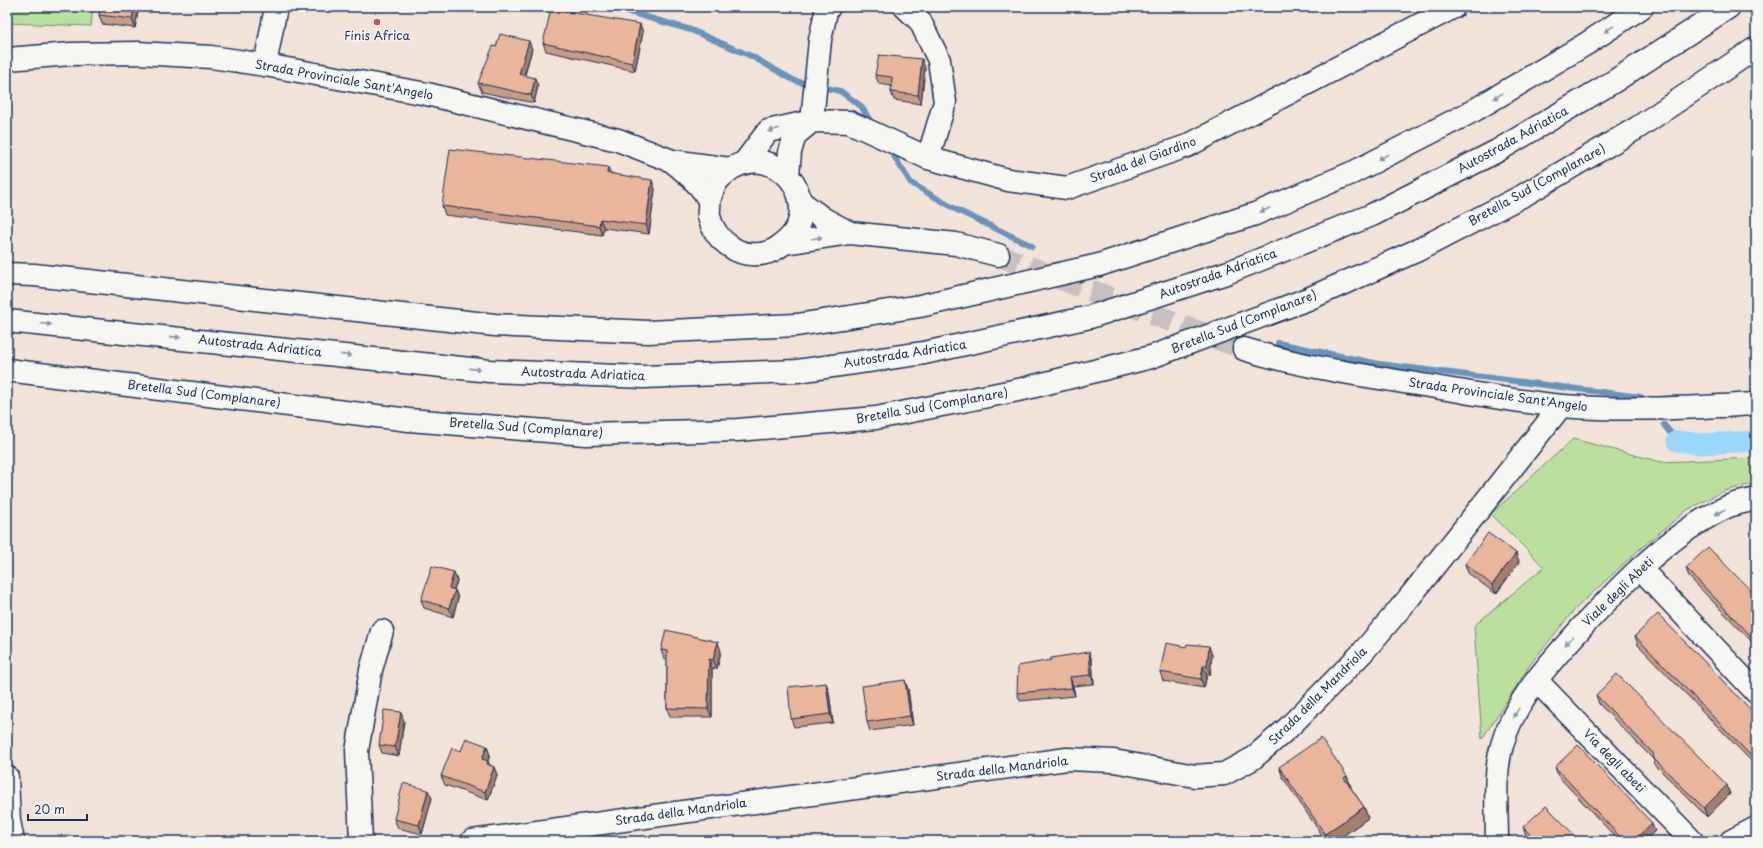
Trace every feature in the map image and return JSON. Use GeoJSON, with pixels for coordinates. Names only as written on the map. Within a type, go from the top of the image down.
{"type":"FeatureCollection","features":[{"type":"Feature","properties":{"kind":"main road"},"geometry":{"type":"LineString","coordinates":[[265,65],[276,7]]}},
{"type":"Feature","properties":{"kind":"main road"},"geometry":{"type":"LineString","coordinates":[[788,175],[790,152],[795,135],[812,121],[820,40],[826,12],[829,7]]}},
{"type":"Feature","properties":{"kind":"main road"},"geometry":{"type":"LineString","coordinates":[[905,7],[920,21],[939,60],[945,102],[928,158]]}},
{"type":"Feature","properties":{"kind":"main road","name":"Strada del Giardino"},"geometry":{"type":"LineString","coordinates":[[737,166],[768,131],[812,121],[849,122],[928,158],[1008,180],[1067,188],[1188,146],[1454,7]]}},
{"type":"Feature","properties":{"kind":"main road"},"geometry":{"type":"LineString","coordinates":[[7,274],[34,275],[264,299],[495,326],[648,332],[797,325],[920,306],[1099,265],[1255,214],[1354,172],[1473,111],[1586,44],[1642,7]]}},
{"type":"Feature","properties":{"kind":"main road","name":"Autostrada Adriatica"},"geometry":{"type":"LineString","coordinates":[[7,321],[490,371],[644,377],[797,370],[924,353],[1090,317],[1230,272],[1372,215],[1497,151],[1614,82],[1729,7]]}},
{"type":"Feature","properties":{"kind":"main road","name":"Bretella Sud (Complanare)"},"geometry":{"type":"LineString","coordinates":[[7,370],[410,420],[586,434],[738,430],[876,418],[1023,389],[1151,357],[1308,299],[1418,250],[1524,195],[1637,128],[1756,48]]}},
{"type":"Feature","properties":{"kind":"main road","name":"Strada Provinciale Sant'Angelo"},"geometry":{"type":"LineString","coordinates":[[7,58],[71,54],[138,53],[211,57],[265,65],[427,94],[618,140],[672,161],[737,166],[760,162],[775,166],[788,175],[797,188],[801,202],[800,218],[795,232],[785,244],[773,251],[759,254],[745,254],[732,248],[721,240],[713,228],[709,215],[709,201],[713,188],[720,177],[737,166]]}},
{"type":"Feature","properties":{"kind":"main road","name":"Strada Provinciale Sant'Angelo"},"geometry":{"type":"LineString","coordinates":[[672,161],[693,178],[709,201]]}},
{"type":"Feature","properties":{"kind":"main road","name":"Strada Provinciale Sant'Angelo"},"geometry":{"type":"LineString","coordinates":[[801,202],[824,219],[850,233]]}},
{"type":"Feature","properties":{"kind":"main road","name":"Strada Provinciale Sant'Angelo"},"geometry":{"type":"LineString","coordinates":[[785,244],[850,233],[956,244],[998,255]]}},
{"type":"Feature","properties":{"kind":"main road","name":"Strada Provinciale Sant'Angelo"},"geometry":{"type":"LineString","coordinates":[[1244,349],[1275,359],[1326,370],[1561,406],[1622,409],[1681,408],[1756,404]]}},
{"type":"Feature","properties":{"kind":"main road","name":"Strada della Mandriola"},"geometry":{"type":"LineString","coordinates":[[472,841],[1067,759],[1114,761],[1195,776],[1224,774],[1252,760],[1288,728],[1362,653],[1414,592],[1561,406]]}},
{"type":"Feature","properties":{"kind":"main road","name":"Viale degli Abeti"},"geometry":{"type":"LineString","coordinates":[[1497,841],[1498,763],[1503,741],[1513,718],[1536,680],[1561,650],[1612,595],[1640,568],[1690,528],[1734,504],[1756,499]]}},
{"type":"Feature","properties":{"kind":"main road"},"geometry":{"type":"LineString","coordinates":[[1640,568],[1756,692]]}},
{"type":"Feature","properties":{"kind":"main road"},"geometry":{"type":"LineString","coordinates":[[361,841],[357,751],[371,670],[382,632]]}},
{"type":"Feature","properties":{"kind":"main road","name":"Via degli abeti"},"geometry":{"type":"LineString","coordinates":[[1536,680],[1692,841]]}},
{"type":"Feature","properties":{"kind":"main road"},"geometry":{"type":"LineString","coordinates":[[7,777],[9,821],[13,841]]}},
{"type":"Feature","properties":{"kind":"main road"},"geometry":{"type":"LineString","coordinates":[[1731,841],[1756,828]]}},
{"type":"Feature","properties":{"kind":"green space"},"geometry":{"type":"Polygon","coordinates":[[[7,7],[93,7],[91,26],[7,23],[7,7]]]}},
{"type":"Feature","properties":{"kind":"green space"},"geometry":{"type":"Polygon","coordinates":[[[1573,439],[1661,462],[1756,458],[1756,483],[1724,491],[1687,510],[1640,549],[1575,609],[1532,662],[1482,739],[1474,626],[1544,567],[1491,514],[1573,439]]]}},
{"type":"Feature","properties":{"kind":"building"},"geometry":{"type":"Polygon","coordinates":[[[100,7],[134,7],[132,19],[99,15],[100,7]]]}},
{"type":"Feature","properties":{"kind":"building"},"geometry":{"type":"Polygon","coordinates":[[[551,9],[640,24],[632,63],[543,43],[551,9]]]}},
{"type":"Feature","properties":{"kind":"building"},"geometry":{"type":"Polygon","coordinates":[[[500,34],[529,41],[519,74],[535,78],[531,95],[478,83],[493,46],[496,47],[500,34]]]}},
{"type":"Feature","properties":{"kind":"building"},"geometry":{"type":"Polygon","coordinates":[[[879,55],[922,59],[918,95],[891,92],[892,77],[875,75],[879,55]]]}},
{"type":"Feature","properties":{"kind":"building"},"geometry":{"type":"Polygon","coordinates":[[[450,149],[608,167],[607,173],[652,180],[646,225],[600,219],[599,226],[442,206],[450,149]]]}},
{"type":"Feature","properties":{"kind":"building"},"geometry":{"type":"Polygon","coordinates":[[[1488,533],[1516,553],[1492,585],[1465,564],[1488,533]]]}},
{"type":"Feature","properties":{"kind":"building"},"geometry":{"type":"Polygon","coordinates":[[[1708,547],[1756,596],[1756,641],[1686,568],[1708,547]]]}},
{"type":"Feature","properties":{"kind":"building"},"geometry":{"type":"Polygon","coordinates":[[[432,566],[454,572],[449,588],[455,590],[449,608],[421,600],[432,566]]]}},
{"type":"Feature","properties":{"kind":"building"},"geometry":{"type":"Polygon","coordinates":[[[1658,614],[1756,715],[1756,761],[1635,636],[1658,614]]]}},
{"type":"Feature","properties":{"kind":"building"},"geometry":{"type":"Polygon","coordinates":[[[666,630],[718,642],[713,660],[709,659],[708,709],[667,708],[667,651],[661,650],[666,630]]]}},
{"type":"Feature","properties":{"kind":"building"},"geometry":{"type":"Polygon","coordinates":[[[1166,643],[1186,647],[1187,644],[1209,646],[1207,666],[1203,666],[1201,679],[1160,672],[1166,643]]]}},
{"type":"Feature","properties":{"kind":"building"},"geometry":{"type":"Polygon","coordinates":[[[1089,652],[1091,675],[1070,677],[1072,688],[1017,693],[1018,666],[1051,660],[1051,658],[1089,652]]]}},
{"type":"Feature","properties":{"kind":"building"},"geometry":{"type":"Polygon","coordinates":[[[1617,674],[1727,785],[1704,808],[1652,757],[1654,754],[1596,695],[1617,674]]]}},
{"type":"Feature","properties":{"kind":"building"},"geometry":{"type":"Polygon","coordinates":[[[905,680],[910,716],[867,722],[862,686],[905,680]]]}},
{"type":"Feature","properties":{"kind":"building"},"geometry":{"type":"Polygon","coordinates":[[[826,683],[830,714],[791,719],[788,687],[826,683]]]}},
{"type":"Feature","properties":{"kind":"building"},"geometry":{"type":"Polygon","coordinates":[[[384,710],[401,712],[395,747],[379,745],[384,710]]]}},
{"type":"Feature","properties":{"kind":"building"},"geometry":{"type":"Polygon","coordinates":[[[466,738],[487,746],[482,759],[488,761],[487,764],[494,767],[485,792],[441,776],[452,748],[461,751],[466,738]]]}},
{"type":"Feature","properties":{"kind":"building"},"geometry":{"type":"Polygon","coordinates":[[[1321,738],[1347,776],[1344,778],[1364,807],[1325,834],[1279,767],[1321,738]]]}},
{"type":"Feature","properties":{"kind":"building"},"geometry":{"type":"Polygon","coordinates":[[[1578,745],[1652,823],[1633,841],[1624,841],[1555,767],[1578,745]]]}},
{"type":"Feature","properties":{"kind":"building"},"geometry":{"type":"Polygon","coordinates":[[[403,783],[428,790],[419,825],[394,819],[403,783]]]}},
{"type":"Feature","properties":{"kind":"building"},"geometry":{"type":"Polygon","coordinates":[[[1546,806],[1580,841],[1536,841],[1523,827],[1546,806]]]}},
{"type":"Feature","properties":{"kind":"waterway"},"geometry":{"type":"LineString","coordinates":[[612,7],[691,30],[751,56],[795,81],[840,91],[861,106],[873,125]]}},
{"type":"Feature","properties":{"kind":"waterway"},"geometry":{"type":"LineString","coordinates":[[888,147],[911,183],[957,210],[1032,246]]}},
{"type":"Feature","properties":{"kind":"waterway"},"geometry":{"type":"LineString","coordinates":[[1278,343],[1379,364],[1641,397]]}},
{"type":"Feature","properties":{"kind":"waterway"},"geometry":{"type":"LineString","coordinates":[[1664,425],[1677,441]]}},
{"type":"Feature","properties":{"kind":"waterway"},"geometry":{"type":"LineString","coordinates":[[1677,441],[1701,444],[1756,441]]}},
{"type":"Feature","properties":{"kind":"tunnel"},"geometry":{"type":"LineString","coordinates":[[998,255],[1244,349]]}},
{"type":"Feature","properties":{"kind":"place","name":"Finis Africa"},"geometry":{"type":"Point","coordinates":[377,22]}}]}
